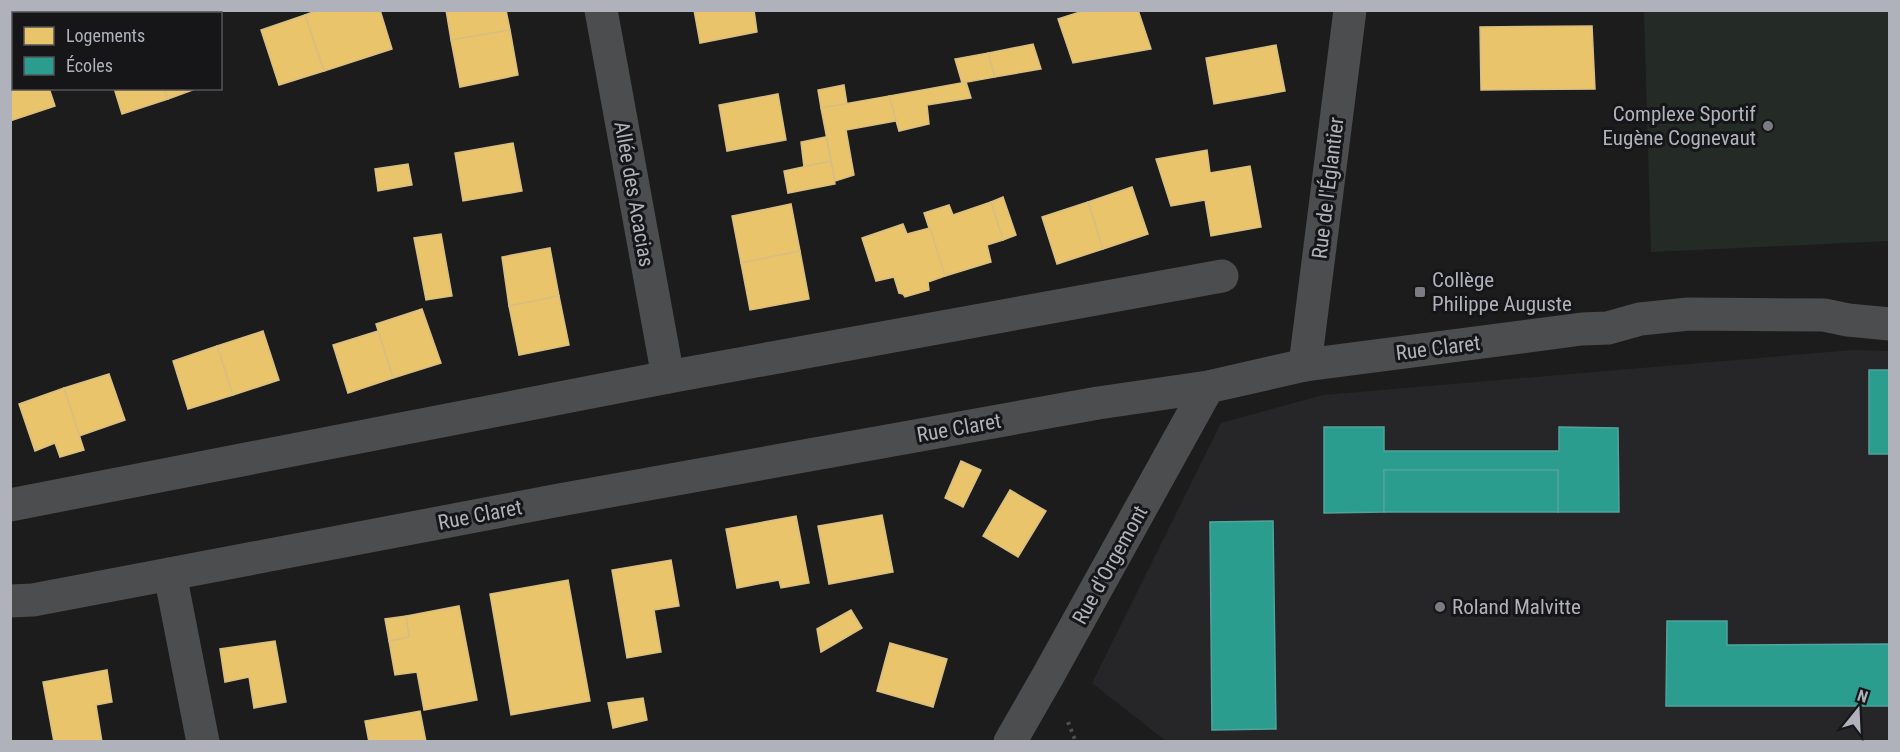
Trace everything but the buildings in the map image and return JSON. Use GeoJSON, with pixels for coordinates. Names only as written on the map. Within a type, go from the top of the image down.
{"type":"FeatureCollection","features":[{"type":"Feature","properties":{"kind":"street","name":"Allée des Acacias"},"geometry":{"type":"LineString","coordinates":[[601,10],[668,377]]}},
{"type":"Feature","properties":{"kind":"street","name":"Rue de l'Églantier"},"geometry":{"type":"LineString","coordinates":[[1305,365],[1350,10]]}},
{"type":"Feature","properties":{"kind":"street"},"geometry":{"type":"LineString","coordinates":[[10,505],[668,377],[1222,276]]}},
{"type":"Feature","properties":{"kind":"street","name":"Rue Claret"},"geometry":{"type":"LineString","coordinates":[[18,603],[600,492],[1086,405],[1208,387],[1305,365],[1582,329],[1608,328],[1640,319],[1689,314],[1824,315],[1890,324]]}},
{"type":"Feature","properties":{"kind":"street","name":"Rue d'Orgemont"},"geometry":{"type":"LineString","coordinates":[[1010,741],[1208,387]]}},
{"type":"Feature","properties":{"kind":"street"},"geometry":{"type":"LineString","coordinates":[[170,574],[203,741]]}},
{"type":"Feature","properties":{"kind":"shaded area","name":"Complexe Sportif Eugène Cognevaut"},"geometry":{"type":"Polygon","coordinates":[[[1644,11],[1889,11],[1889,241],[1651,252],[1644,11]]]}},
{"type":"Feature","properties":{"kind":"shaded area"},"geometry":{"type":"Polygon","coordinates":[[[1853,350],[1889,351],[1889,741],[1166,741],[1092,683],[1221,423],[1323,395],[1853,350]]]}},
{"type":"Feature","properties":{"kind":"place","name":"Complexe Sportif Eugène Cognevaut"},"geometry":{"type":"Point","coordinates":[1768,126]}},
{"type":"Feature","properties":{"kind":"place","name":"Collège Philippe Auguste"},"geometry":{"type":"Point","coordinates":[1420,292]}},
{"type":"Feature","properties":{"kind":"place","name":"Roland Malvitte"},"geometry":{"type":"Point","coordinates":[1440,607]}}]}
